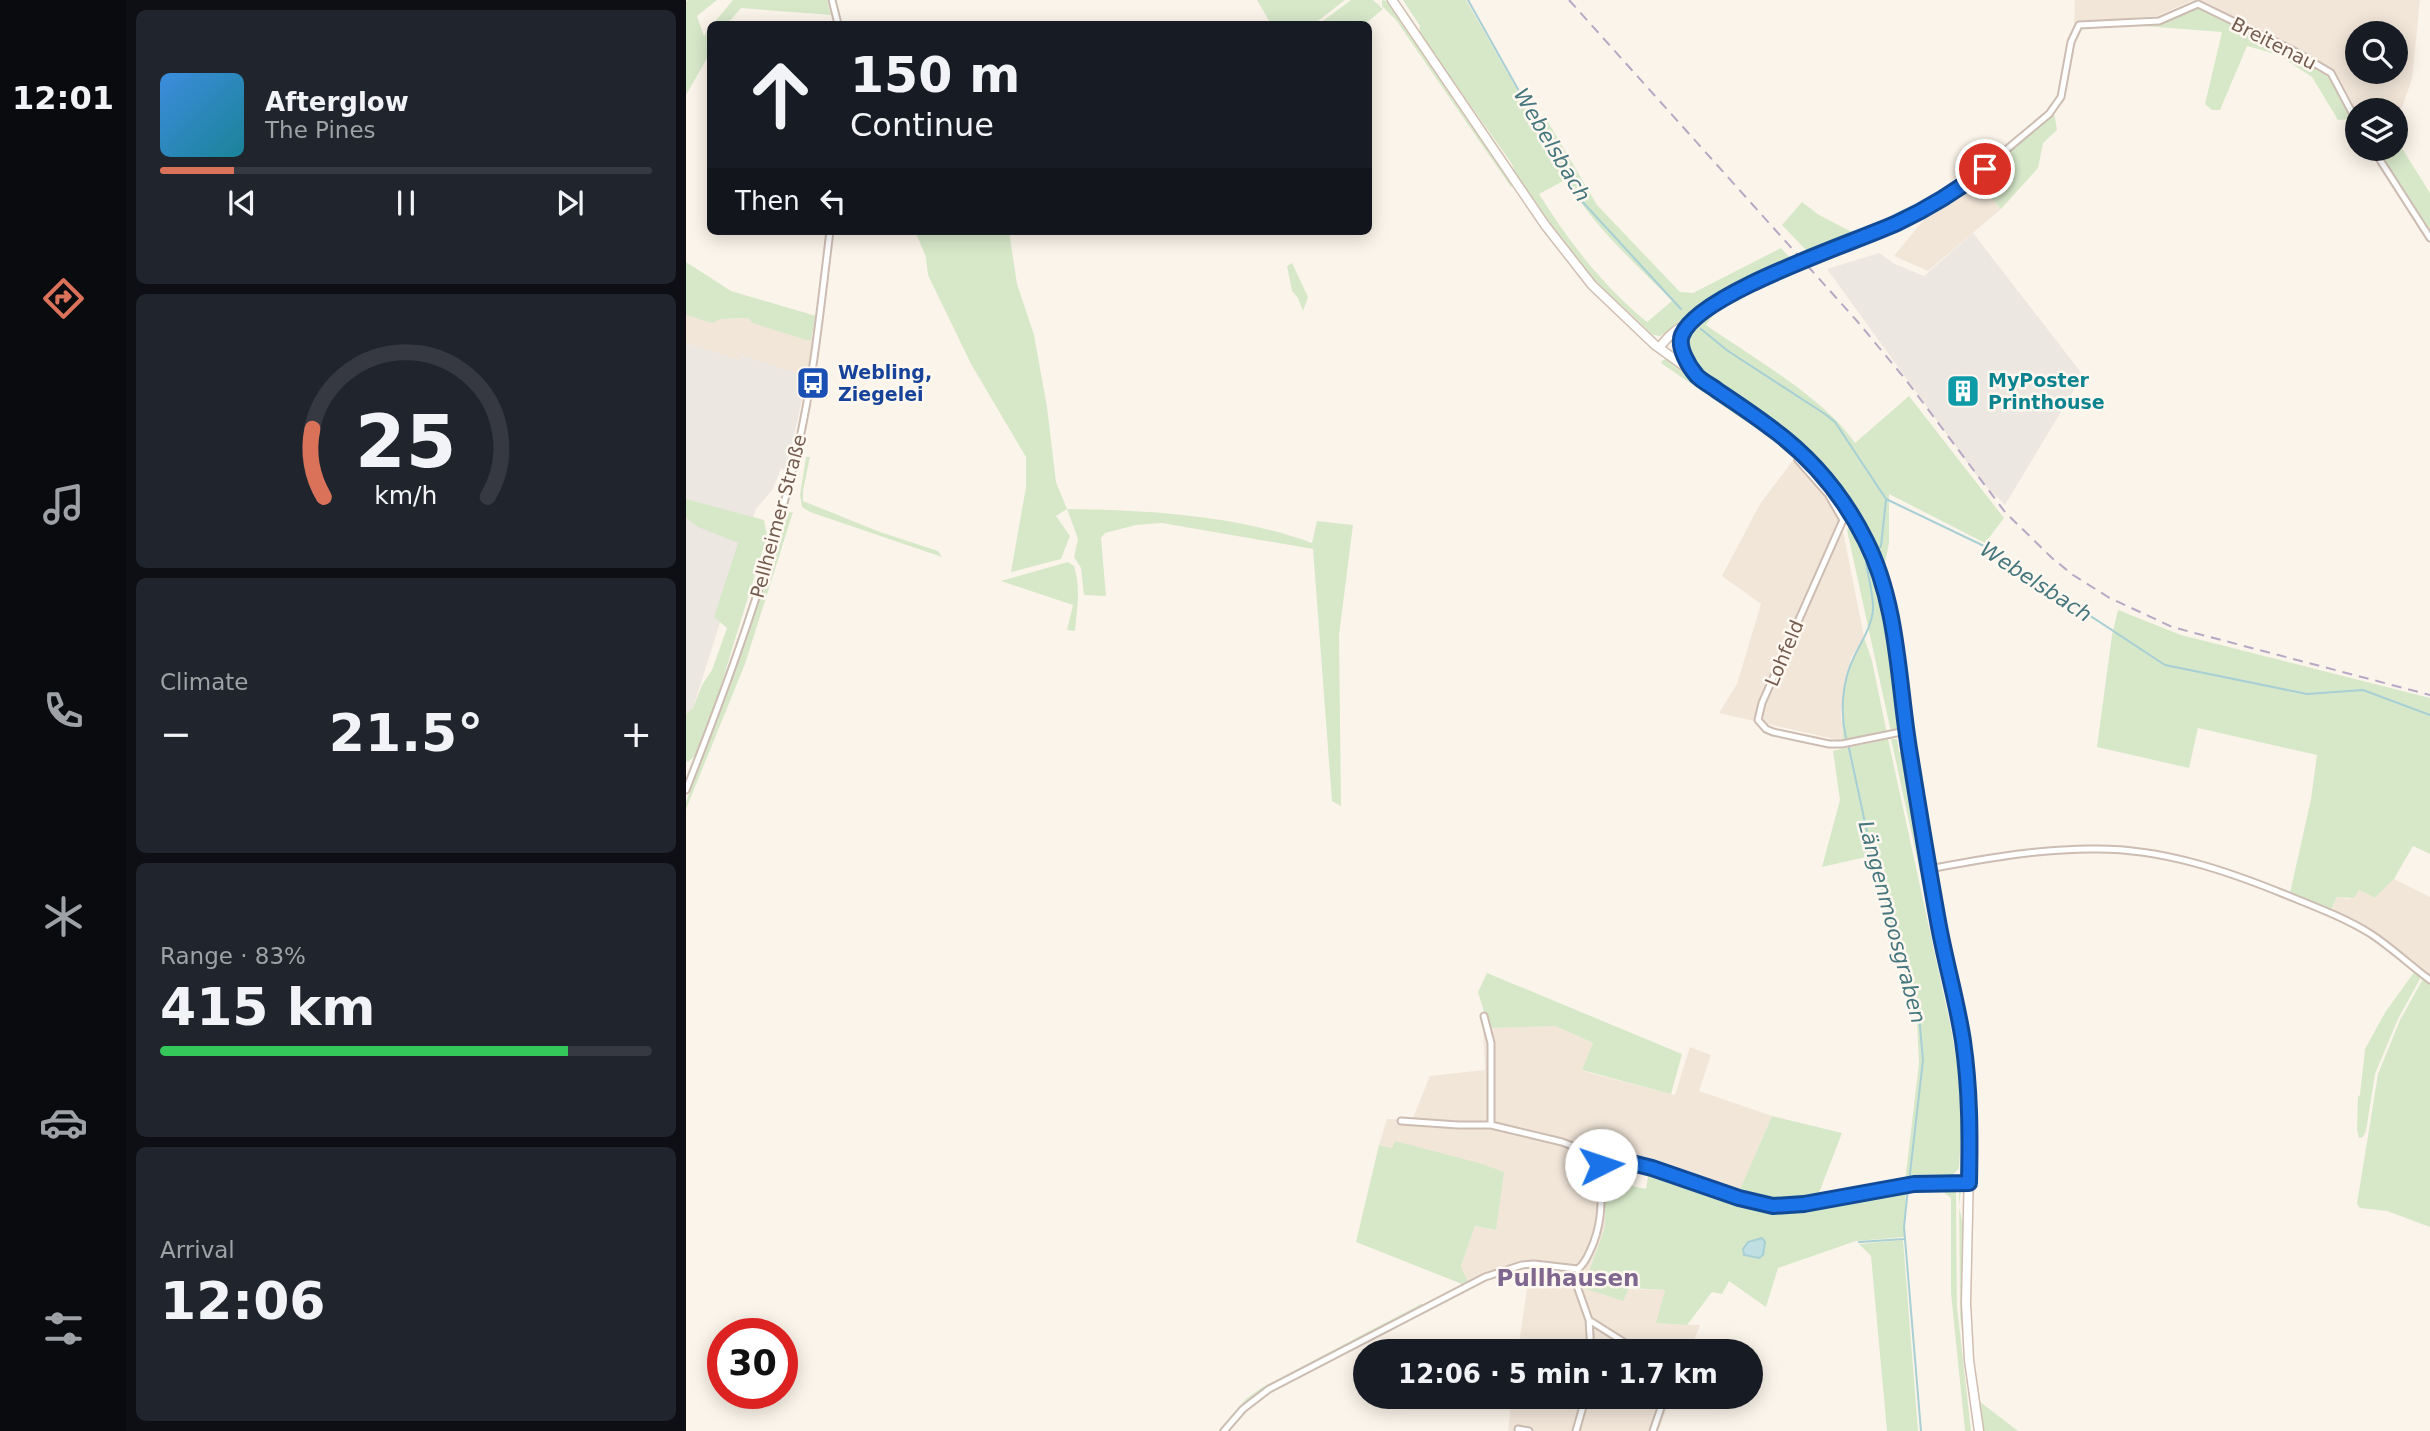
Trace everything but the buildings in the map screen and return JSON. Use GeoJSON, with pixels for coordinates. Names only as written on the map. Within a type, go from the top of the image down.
{"type":"FeatureCollection","features":[{"type":"Feature","properties":{"kind":"main road"},"geometry":{"type":"LineString","coordinates":[[1392,0],[1568,256],[1603,297],[1663,350],[1773,430],[1802,455],[1847,508],[1874,559],[1893,631],[1928,869],[1962,1040],[1970,1111],[1966,1316],[1979,1431]]}},
{"type":"Feature","properties":{"kind":"main road"},"geometry":{"type":"LineString","coordinates":[[1663,350],[1669,336],[1688,325]]}},
{"type":"Feature","properties":{"kind":"main road"},"geometry":{"type":"LineString","coordinates":[[1663,350],[1681,336],[1688,325]]}},
{"type":"Feature","properties":{"kind":"main road"},"geometry":{"type":"LineString","coordinates":[[1681,336],[1684,352],[1698,377]]}},
{"type":"Feature","properties":{"kind":"street"},"geometry":{"type":"LineString","coordinates":[[832,0],[837,21]]}},
{"type":"Feature","properties":{"kind":"street","name":"Breitenau"},"geometry":{"type":"LineString","coordinates":[[1688,325],[1732,293],[1773,273],[1860,240],[1958,190],[2049,114],[2061,97],[2071,42],[2079,25],[2159,22],[2198,4],[2292,50],[2331,73],[2345,99]]}},
{"type":"Feature","properties":{"kind":"street"},"geometry":{"type":"LineString","coordinates":[[2381,161],[2430,238]]}},
{"type":"Feature","properties":{"kind":"street","name":"Pellheimer Straße"},"geometry":{"type":"LineString","coordinates":[[686,790],[728,682],[784,507],[807,402],[829,235]]}},
{"type":"Feature","properties":{"kind":"street","name":"Lohfeld"},"geometry":{"type":"LineString","coordinates":[[1802,455],[1798,460],[1828,494],[1843,520],[1762,703],[1758,720],[1773,732],[1829,744],[1842,744],[1906,731]]}},
{"type":"Feature","properties":{"kind":"street"},"geometry":{"type":"LineString","coordinates":[[1928,869],[2035,852],[2079,849],[2122,850],[2204,865],[2303,902],[2371,934],[2430,980]]}},
{"type":"Feature","properties":{"kind":"street"},"geometry":{"type":"LineString","coordinates":[[1484,1016],[1491,1044],[1491,1125]]}},
{"type":"Feature","properties":{"kind":"street"},"geometry":{"type":"LineString","coordinates":[[1401,1121],[1491,1125],[1562,1142],[1604,1158],[1652,1168],[1739,1198],[1773,1206],[1804,1204],[1903,1185],[1969,1183]]}},
{"type":"Feature","properties":{"kind":"street"},"geometry":{"type":"LineString","coordinates":[[1224,1431],[1256,1397],[1463,1287],[1503,1271],[1534,1264],[1578,1269],[1584,1264],[1602,1216],[1601,1165],[1604,1158]]}},
{"type":"Feature","properties":{"kind":"street"},"geometry":{"type":"LineString","coordinates":[[1578,1269],[1577,1286],[1589,1320],[1590,1339]]}},
{"type":"Feature","properties":{"kind":"street"},"geometry":{"type":"LineString","coordinates":[[1589,1320],[1619,1339]]}},
{"type":"Feature","properties":{"kind":"street"},"geometry":{"type":"LineString","coordinates":[[1576,1431],[1582,1409]]}},
{"type":"Feature","properties":{"kind":"street"},"geometry":{"type":"LineString","coordinates":[[1653,1431],[1661,1409]]}},
{"type":"Feature","properties":{"kind":"street"},"geometry":{"type":"LineString","coordinates":[[1518,1429],[1529,1431]]}},
{"type":"Feature","properties":{"kind":"shaded area"},"geometry":{"type":"Polygon","coordinates":[[[2075,0],[2420,0],[2412,79],[2405,98],[2347,98],[2331,68],[2201,1],[2191,1],[2157,16],[2074,23],[2075,0]]]}},
{"type":"Feature","properties":{"kind":"shaded area"},"geometry":{"type":"Polygon","coordinates":[[[1978,183],[2001,209],[1928,271],[1894,256],[1921,223],[1939,207],[1978,183]]]}},
{"type":"Feature","properties":{"kind":"shaded area"},"geometry":{"type":"Polygon","coordinates":[[[1973,233],[2083,375],[2005,505],[1980,480],[1827,269],[1879,253],[1895,264],[1924,276],[1973,233]]]}},
{"type":"Feature","properties":{"kind":"shaded area"},"geometry":{"type":"Polygon","coordinates":[[[686,315],[712,322],[748,318],[754,323],[806,340],[813,337],[807,377],[741,355],[739,360],[686,343],[686,315]]]}},
{"type":"Feature","properties":{"kind":"shaded area"},"geometry":{"type":"Polygon","coordinates":[[[686,343],[739,360],[741,355],[807,377],[786,472],[781,468],[773,489],[756,509],[693,708],[686,714],[686,343]]]}},
{"type":"Feature","properties":{"kind":"shaded area"},"geometry":{"type":"Polygon","coordinates":[[[1794,459],[1840,516],[1864,637],[1851,658],[1841,711],[1843,741],[1719,713],[1737,684],[1761,604],[1722,576],[1760,504],[1794,459]]]}},
{"type":"Feature","properties":{"kind":"shaded area"},"geometry":{"type":"Polygon","coordinates":[[[2394,879],[2430,897],[2430,980],[2363,934],[2329,916],[2337,897],[2350,899],[2359,890],[2375,898],[2394,879]]]}},
{"type":"Feature","properties":{"kind":"shaded area"},"geometry":{"type":"Polygon","coordinates":[[[1555,1026],[1593,1043],[1583,1071],[1675,1095],[1690,1047],[1711,1055],[1699,1091],[1772,1116],[1736,1199],[1649,1170],[1608,1161],[1605,1180],[1605,1227],[1583,1288],[1665,1290],[1657,1323],[1700,1325],[1695,1339],[1520,1339],[1531,1260],[1468,1282],[1461,1266],[1475,1226],[1495,1230],[1395,1142],[1392,1148],[1379,1145],[1387,1119],[1412,1120],[1430,1076],[1485,1070],[1483,1028],[1555,1026]]]}},
{"type":"Feature","properties":{"kind":"shaded area"},"geometry":{"type":"Polygon","coordinates":[[[1511,1409],[1666,1409],[1658,1431],[1508,1431],[1511,1409]]]}},
{"type":"Feature","properties":{"kind":"green space"},"geometry":{"type":"Polygon","coordinates":[[[717,0],[697,16],[704,36],[707,32],[707,58],[686,95],[686,2],[717,0]]]}},
{"type":"Feature","properties":{"kind":"green space"},"geometry":{"type":"Polygon","coordinates":[[[733,0],[827,0],[831,15],[741,8],[730,21],[716,21],[733,0]]]}},
{"type":"Feature","properties":{"kind":"green space"},"geometry":{"type":"Polygon","coordinates":[[[1257,0],[1345,0],[1318,21],[1269,21],[1257,0]]]}},
{"type":"Feature","properties":{"kind":"green space"},"geometry":{"type":"Polygon","coordinates":[[[1351,0],[1373,0],[1383,9],[1369,21],[1323,21],[1351,0]]]}},
{"type":"Feature","properties":{"kind":"green space"},"geometry":{"type":"Polygon","coordinates":[[[1382,0],[1387,1],[1513,185],[1511,187],[1396,20],[1382,6],[1382,0]]]}},
{"type":"Feature","properties":{"kind":"green space"},"geometry":{"type":"Polygon","coordinates":[[[1403,0],[1466,0],[1539,128],[1548,122],[1597,205],[1680,292],[1693,293],[1781,248],[1794,262],[1749,281],[1660,336],[1653,335],[1593,279],[1568,250],[1515,173],[1512,164],[1419,33],[1420,26],[1403,0]],[[1567,179],[1539,194],[1588,262],[1616,294],[1647,322],[1672,301],[1601,228],[1567,179]]]}},
{"type":"Feature","properties":{"kind":"green space"},"geometry":{"type":"Polygon","coordinates":[[[2198,6],[2280,47],[2330,78],[2345,105],[2345,119],[2338,120],[2312,77],[2279,55],[2247,46],[2220,110],[2212,110],[2205,104],[2222,32],[2143,26],[2163,22],[2198,6]]]}},
{"type":"Feature","properties":{"kind":"green space"},"geometry":{"type":"Polygon","coordinates":[[[2054,112],[2057,130],[2043,143],[2038,168],[2001,209],[1978,183],[1953,199],[1953,195],[2054,112]]]}},
{"type":"Feature","properties":{"kind":"green space"},"geometry":{"type":"Polygon","coordinates":[[[2408,158],[2430,193],[2430,233],[2385,161],[2408,161],[2408,158]]]}},
{"type":"Feature","properties":{"kind":"green space"},"geometry":{"type":"Polygon","coordinates":[[[1802,202],[1819,215],[1856,234],[1813,253],[1805,249],[1782,225],[1802,202]]]}},
{"type":"Feature","properties":{"kind":"green space"},"geometry":{"type":"Polygon","coordinates":[[[917,235],[1010,235],[1017,284],[1034,335],[1047,407],[1056,482],[1067,509],[1056,516],[1070,536],[1061,559],[1011,572],[1026,487],[1026,457],[971,364],[928,275],[926,257],[917,235]]]}},
{"type":"Feature","properties":{"kind":"green space"},"geometry":{"type":"Polygon","coordinates":[[[686,262],[731,291],[816,316],[811,340],[753,323],[748,318],[721,319],[712,323],[686,315],[686,262]]]}},
{"type":"Feature","properties":{"kind":"green space"},"geometry":{"type":"Polygon","coordinates":[[[1292,263],[1308,297],[1303,311],[1292,291],[1287,266],[1292,263]]]}},
{"type":"Feature","properties":{"kind":"green space"},"geometry":{"type":"Polygon","coordinates":[[[1720,306],[1706,325],[1806,394],[1842,426],[1855,443],[1909,396],[2004,518],[1985,543],[1889,494],[1889,543],[1883,574],[1856,518],[1821,468],[1791,439],[1722,390],[1691,360],[1685,345],[1688,339],[1700,323],[1720,306]]]}},
{"type":"Feature","properties":{"kind":"green space"},"geometry":{"type":"Polygon","coordinates":[[[1665,359],[1762,426],[1791,449],[1793,454],[1661,363],[1665,359]]]}},
{"type":"Feature","properties":{"kind":"green space"},"geometry":{"type":"Polygon","coordinates":[[[806,457],[810,457],[803,501],[880,532],[938,551],[942,557],[802,507],[800,495],[806,457]]]}},
{"type":"Feature","properties":{"kind":"green space"},"geometry":{"type":"Polygon","coordinates":[[[686,499],[764,520],[767,536],[717,698],[696,755],[688,762],[686,714],[693,708],[702,685],[712,670],[727,628],[714,617],[738,543],[698,527],[686,518],[686,499]]]}},
{"type":"Feature","properties":{"kind":"green space"},"geometry":{"type":"Polygon","coordinates":[[[1067,509],[1129,511],[1222,520],[1312,543],[1317,521],[1353,525],[1339,635],[1341,806],[1332,801],[1313,549],[1162,523],[1136,525],[1105,533],[1101,538],[1106,596],[1084,595],[1081,568],[1074,557],[1078,539],[1067,509]]]}},
{"type":"Feature","properties":{"kind":"green space"},"geometry":{"type":"Polygon","coordinates":[[[793,512],[745,664],[686,809],[686,802],[732,680],[786,513],[793,512]]]}},
{"type":"Feature","properties":{"kind":"green space"},"geometry":{"type":"Polygon","coordinates":[[[1851,522],[1871,564],[1886,616],[1900,729],[1891,732],[1847,530],[1851,522]]]}},
{"type":"Feature","properties":{"kind":"green space"},"geometry":{"type":"Polygon","coordinates":[[[1068,562],[1074,566],[1077,582],[1075,631],[1067,630],[1073,605],[1001,581],[1068,562]]]}},
{"type":"Feature","properties":{"kind":"green space"},"geometry":{"type":"Polygon","coordinates":[[[2118,610],[2181,635],[2430,698],[2430,854],[2413,846],[2394,879],[2375,898],[2359,890],[2354,898],[2337,897],[2331,910],[2290,893],[2311,799],[2317,755],[2198,728],[2189,768],[2097,747],[2112,635],[2118,610]]]}},
{"type":"Feature","properties":{"kind":"green space"},"geometry":{"type":"Polygon","coordinates":[[[1864,637],[1872,661],[1887,734],[1843,741],[1845,687],[1864,637]]]}},
{"type":"Feature","properties":{"kind":"green space"},"geometry":{"type":"Polygon","coordinates":[[[1888,739],[1951,1028],[1959,1076],[1961,1128],[1959,1168],[1951,1177],[1905,1182],[1919,1063],[1917,1021],[1909,984],[1870,856],[1822,867],[1840,800],[1833,751],[1888,739]]]}},
{"type":"Feature","properties":{"kind":"green space"},"geometry":{"type":"Polygon","coordinates":[[[1891,739],[1897,739],[1899,752],[1906,754],[1923,871],[1920,872],[1891,739]]]}},
{"type":"Feature","properties":{"kind":"green space"},"geometry":{"type":"Polygon","coordinates":[[[1922,876],[1926,877],[1948,987],[1938,946],[1922,876]]]}},
{"type":"Feature","properties":{"kind":"green space"},"geometry":{"type":"Polygon","coordinates":[[[2415,971],[2421,977],[2398,1019],[2375,1074],[2366,1131],[2363,1137],[2359,1138],[2358,1097],[2365,1049],[2386,1011],[2415,971]]]}},
{"type":"Feature","properties":{"kind":"green space"},"geometry":{"type":"Polygon","coordinates":[[[1487,973],[1682,1054],[1671,1094],[1582,1070],[1593,1043],[1555,1026],[1489,1028],[1478,992],[1487,973]]]}},
{"type":"Feature","properties":{"kind":"green space"},"geometry":{"type":"Polygon","coordinates":[[[2423,979],[2430,984],[2430,1227],[2387,1211],[2360,1208],[2357,1204],[2378,1074],[2400,1020],[2423,979]]]}},
{"type":"Feature","properties":{"kind":"green space"},"geometry":{"type":"Polygon","coordinates":[[[1965,1107],[1966,1113],[1965,1169],[1960,1176],[1965,1143],[1965,1107]]]}},
{"type":"Feature","properties":{"kind":"green space"},"geometry":{"type":"Polygon","coordinates":[[[1772,1116],[1842,1133],[1817,1198],[1774,1200],[1738,1194],[1772,1116]]]}},
{"type":"Feature","properties":{"kind":"green space"},"geometry":{"type":"Polygon","coordinates":[[[1395,1141],[1504,1172],[1496,1230],[1475,1226],[1461,1266],[1468,1282],[1462,1284],[1356,1242],[1379,1145],[1392,1148],[1395,1141]]]}},
{"type":"Feature","properties":{"kind":"green space"},"geometry":{"type":"Polygon","coordinates":[[[1649,1170],[1736,1201],[1772,1208],[1804,1207],[1906,1189],[1904,1237],[1856,1241],[1778,1268],[1766,1307],[1729,1281],[1722,1294],[1712,1292],[1687,1325],[1656,1323],[1665,1290],[1629,1288],[1623,1301],[1583,1288],[1605,1227],[1605,1180],[1646,1189],[1649,1170]]]}},
{"type":"Feature","properties":{"kind":"green space"},"geometry":{"type":"Polygon","coordinates":[[[1956,1185],[1957,1306],[1971,1431],[1965,1431],[1951,1293],[1951,1198],[1941,1190],[1913,1191],[1914,1186],[1956,1185]]]}},
{"type":"Feature","properties":{"kind":"green space"},"geometry":{"type":"Polygon","coordinates":[[[1959,1208],[1963,1224],[1963,1302],[1975,1431],[1960,1316],[1959,1208]]]}},
{"type":"Feature","properties":{"kind":"green space"},"geometry":{"type":"Polygon","coordinates":[[[1903,1240],[1918,1431],[1887,1431],[1871,1256],[1859,1244],[1903,1240]]]}},
{"type":"Feature","properties":{"kind":"green space"},"geometry":{"type":"Polygon","coordinates":[[[1421,1304],[1424,1304],[1357,1339],[1354,1339],[1421,1304]]]}},
{"type":"Feature","properties":{"kind":"green space"},"geometry":{"type":"Polygon","coordinates":[[[1353,1340],[1266,1387],[1247,1401],[1221,1431],[1218,1431],[1246,1399],[1261,1388],[1353,1340]]]}},
{"type":"Feature","properties":{"kind":"green space"},"geometry":{"type":"Polygon","coordinates":[[[1979,1401],[2018,1431],[1982,1431],[1979,1401]]]}},
{"type":"Feature","properties":{"kind":"water"},"geometry":{"type":"Polygon","coordinates":[[[1762,1238],[1765,1242],[1763,1255],[1759,1258],[1744,1255],[1743,1249],[1748,1242],[1762,1238]]]}},
{"type":"Feature","properties":{"kind":"waterway","name":"Webelsbach"},"geometry":{"type":"LineString","coordinates":[[1468,0],[1579,198],[1681,309]]}},
{"type":"Feature","properties":{"kind":"waterway","name":"Webelsbach"},"geometry":{"type":"LineString","coordinates":[[1701,329],[1728,351],[1835,422],[1886,499],[1984,546],[2165,665],[2307,694],[2363,690],[2430,715]]}},
{"type":"Feature","properties":{"kind":"waterway","name":"Längenmoosgraben"},"geometry":{"type":"LineString","coordinates":[[1874,554],[1881,546],[1886,500]]}},
{"type":"Feature","properties":{"kind":"waterway","name":"Längenmoosgraben"},"geometry":{"type":"LineString","coordinates":[[1846,738],[1843,718],[1845,686],[1850,666],[1868,629],[1873,611],[1866,562],[1870,558]]}},
{"type":"Feature","properties":{"kind":"waterway","name":"Längenmoosgraben"},"geometry":{"type":"LineString","coordinates":[[1849,748],[1870,846],[1919,1016],[1923,1060],[1909,1182]]}},
{"type":"Feature","properties":{"kind":"waterway","name":"Längenmoosgraben"},"geometry":{"type":"LineString","coordinates":[[1908,1188],[1904,1227],[1921,1431]]}},
{"type":"Feature","properties":{"kind":"waterway"},"geometry":{"type":"LineString","coordinates":[[1859,1242],[1904,1239]]}},
{"type":"Feature","properties":{"kind":"railway"},"geometry":{"type":"LineString","coordinates":[[1569,0],[1857,321],[1906,380],[2005,512],[2073,575],[2108,597],[2172,627],[2430,695]]}},
{"type":"Feature","properties":{"kind":"place","name":"Webling, Ziegelei"},"geometry":{"type":"Point","coordinates":[813,383]}},
{"type":"Feature","properties":{"kind":"place","name":"MyPoster Printhouse"},"geometry":{"type":"Point","coordinates":[1963,391]}},
{"type":"Feature","properties":{"kind":"district","name":"Pullhausen"},"geometry":{"type":"Point","coordinates":[1568,1278]}},
{"type":"Feature","properties":{"kind":"route"},"geometry":{"type":"LineString","coordinates":[[1601,1165],[1604,1158],[1608,1157],[1639,1164],[1739,1198],[1773,1206],[1804,1204],[1914,1184],[1969,1183],[1970,1111],[1962,1040],[1928,869],[1895,644],[1874,559],[1854,518],[1822,475],[1773,430],[1698,377],[1684,352],[1681,336],[1688,325],[1732,293],[1773,273],[1902,221],[1958,190],[1985,169]]}}]}
